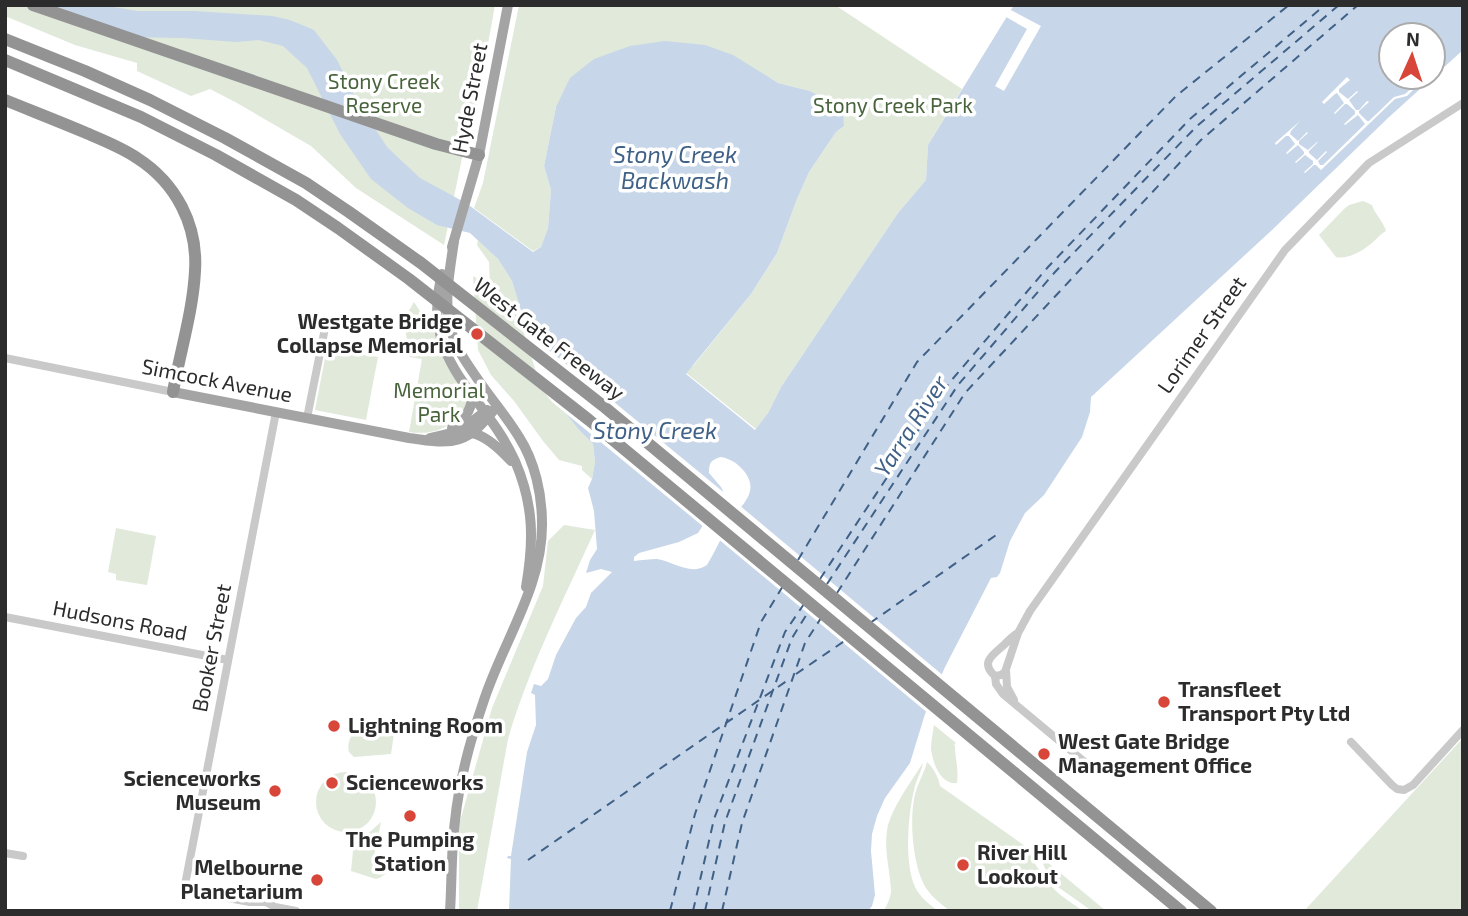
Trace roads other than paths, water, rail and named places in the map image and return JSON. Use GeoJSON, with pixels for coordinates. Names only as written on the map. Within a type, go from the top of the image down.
{"type":"FeatureCollection","features":[{"type":"Feature","properties":{"kind":"highway"},"geometry":{"type":"LineString","coordinates":[[33,5],[436,144],[479,155]]}},
{"type":"Feature","properties":{"kind":"highway","name":"West Gate Freeway"},"geometry":{"type":"LineString","coordinates":[[5,39],[139,95],[225,138],[306,183],[421,263],[612,413],[1211,911]]}},
{"type":"Feature","properties":{"kind":"highway","name":"West Gate Freeway"},"geometry":{"type":"LineString","coordinates":[[5,60],[141,117],[216,155],[296,200],[409,279],[589,420],[1181,911]]}},
{"type":"Feature","properties":{"kind":"highway"},"geometry":{"type":"LineString","coordinates":[[5,100],[136,156],[165,180],[181,203],[193,237],[195,271],[173,392]]}},
{"type":"Feature","properties":{"kind":"main road","name":"Hyde Street"},"geometry":{"type":"LineString","coordinates":[[455,236],[479,155],[508,5]]}},
{"type":"Feature","properties":{"kind":"main road"},"geometry":{"type":"LineString","coordinates":[[455,236],[438,290],[438,324],[446,354],[511,455],[527,496],[532,535],[523,602]]}},
{"type":"Feature","properties":{"kind":"main road"},"geometry":{"type":"LineString","coordinates":[[450,911],[455,819],[464,766],[484,699],[534,579],[542,534],[536,475],[526,449],[465,361],[451,331],[448,295],[455,236]]}},
{"type":"Feature","properties":{"kind":"main road","name":"Simcock Avenue"},"geometry":{"type":"LineString","coordinates":[[173,392],[449,442],[472,433],[486,415]]}},
{"type":"Feature","properties":{"kind":"main road"},"geometry":{"type":"LineString","coordinates":[[424,439],[461,423],[473,395]]}},
{"type":"Feature","properties":{"kind":"main road"},"geometry":{"type":"LineString","coordinates":[[486,415],[497,406]]}},
{"type":"Feature","properties":{"kind":"main road","name":"Simcock Avenue"},"geometry":{"type":"LineString","coordinates":[[424,439],[460,430],[486,415]]}},
{"type":"Feature","properties":{"kind":"main road"},"geometry":{"type":"LineString","coordinates":[[472,433],[483,437],[501,451],[521,478]]}},
{"type":"Feature","properties":{"kind":"street","name":"Lorimer Street"},"geometry":{"type":"LineString","coordinates":[[1006,670],[1018,632],[1030,611],[1285,250],[1368,163],[1463,103]]}},
{"type":"Feature","properties":{"kind":"street"},"geometry":{"type":"LineString","coordinates":[[307,418],[326,323]]}},
{"type":"Feature","properties":{"kind":"street","name":"Simcock Avenue"},"geometry":{"type":"LineString","coordinates":[[5,359],[173,392]]}},
{"type":"Feature","properties":{"kind":"street","name":"Booker Street"},"geometry":{"type":"LineString","coordinates":[[276,412],[184,890],[250,902],[266,902],[275,907],[296,911]]}},
{"type":"Feature","properties":{"kind":"street","name":"Hudsons Road"},"geometry":{"type":"LineString","coordinates":[[5,617],[228,660]]}},
{"type":"Feature","properties":{"kind":"street","name":"Lorimer Street"},"geometry":{"type":"LineString","coordinates":[[995,676],[988,667],[989,659],[1018,632]]}},
{"type":"Feature","properties":{"kind":"street"},"geometry":{"type":"LineString","coordinates":[[1006,670],[995,676],[1001,692],[1093,769]]}},
{"type":"Feature","properties":{"kind":"street"},"geometry":{"type":"LineString","coordinates":[[1006,670],[1007,687],[1017,705]]}},
{"type":"Feature","properties":{"kind":"street"},"geometry":{"type":"LineString","coordinates":[[1351,742],[1392,785],[1404,790],[1413,785],[1463,730]]}},
{"type":"Feature","properties":{"kind":"street"},"geometry":{"type":"LineString","coordinates":[[5,853],[23,856]]}},
{"type":"Feature","properties":{"kind":"water"},"geometry":{"type":"Polygon","coordinates":[[[55,5],[102,5],[137,11],[194,11],[272,16],[314,30],[337,60],[358,102],[387,147],[420,178],[466,203],[533,252],[541,247],[548,228],[551,190],[544,166],[556,107],[570,78],[594,59],[630,46],[665,41],[705,45],[733,55],[778,83],[810,91],[838,108],[843,116],[844,126],[836,132],[809,172],[777,253],[751,294],[686,374],[755,430],[898,213],[926,180],[928,145],[1014,5],[1463,5],[1463,50],[1447,65],[1447,21],[1377,21],[1377,91],[1418,91],[1091,397],[1090,412],[1082,437],[1044,495],[1025,513],[1010,541],[1000,573],[991,578],[945,667],[925,714],[910,763],[885,798],[877,816],[871,851],[875,895],[868,911],[509,911],[511,859],[507,858],[511,856],[527,752],[536,725],[535,695],[531,693],[534,684],[541,686],[548,679],[556,655],[576,618],[586,607],[591,593],[612,572],[601,569],[586,573],[597,549],[594,511],[588,488],[595,462],[593,444],[544,386],[512,281],[498,259],[470,233],[437,225],[408,208],[371,179],[340,134],[307,68],[283,46],[259,40],[236,42],[122,37],[100,31],[55,5]],[[721,457],[709,466],[709,473],[724,493],[698,533],[679,542],[639,553],[634,557],[634,561],[657,559],[688,569],[707,565],[749,493],[749,479],[731,460],[721,457]]]}},
{"type":"Feature","properties":{"kind":"place","name":"Westgate Bridge Collapse Memorial"},"geometry":{"type":"Point","coordinates":[477,334]}},
{"type":"Feature","properties":{"kind":"place","name":"Transfleet Transport Pty Ltd"},"geometry":{"type":"Point","coordinates":[1164,702]}},
{"type":"Feature","properties":{"kind":"place","name":"Lightning Room"},"geometry":{"type":"Point","coordinates":[334,726]}},
{"type":"Feature","properties":{"kind":"place","name":"West Gate Bridge Management Office"},"geometry":{"type":"Point","coordinates":[1044,754]}},
{"type":"Feature","properties":{"kind":"place","name":"Scienceworks"},"geometry":{"type":"Point","coordinates":[332,783]}},
{"type":"Feature","properties":{"kind":"place","name":"Scienceworks Museum"},"geometry":{"type":"Point","coordinates":[275,791]}},
{"type":"Feature","properties":{"kind":"place","name":"The Pumping Station"},"geometry":{"type":"Point","coordinates":[410,816]}},
{"type":"Feature","properties":{"kind":"place","name":"River Hill Lookout"},"geometry":{"type":"Point","coordinates":[963,865]}},
{"type":"Feature","properties":{"kind":"place","name":"Melbourne Planetarium"},"geometry":{"type":"Point","coordinates":[317,880]}},
{"type":"Feature","properties":{"kind":"park label","name":"Stony Creek Reserve"},"geometry":{"type":"Point","coordinates":[384,94]}},
{"type":"Feature","properties":{"kind":"park label","name":"Stony Creek Park"},"geometry":{"type":"Point","coordinates":[893,106]}},
{"type":"Feature","properties":{"kind":"park label","name":"Memorial Park"},"geometry":{"type":"Point","coordinates":[439,403]}},
{"type":"Feature","properties":{"kind":"water label","name":"Stony Creek Backwash"},"geometry":{"type":"Point","coordinates":[675,168]}},
{"type":"Feature","properties":{"kind":"water label","name":"Yarra River"},"geometry":{"type":"Point","coordinates":[911,426]}},
{"type":"Feature","properties":{"kind":"water label","name":"Stony Creek"},"geometry":{"type":"Point","coordinates":[655,431]}}]}
